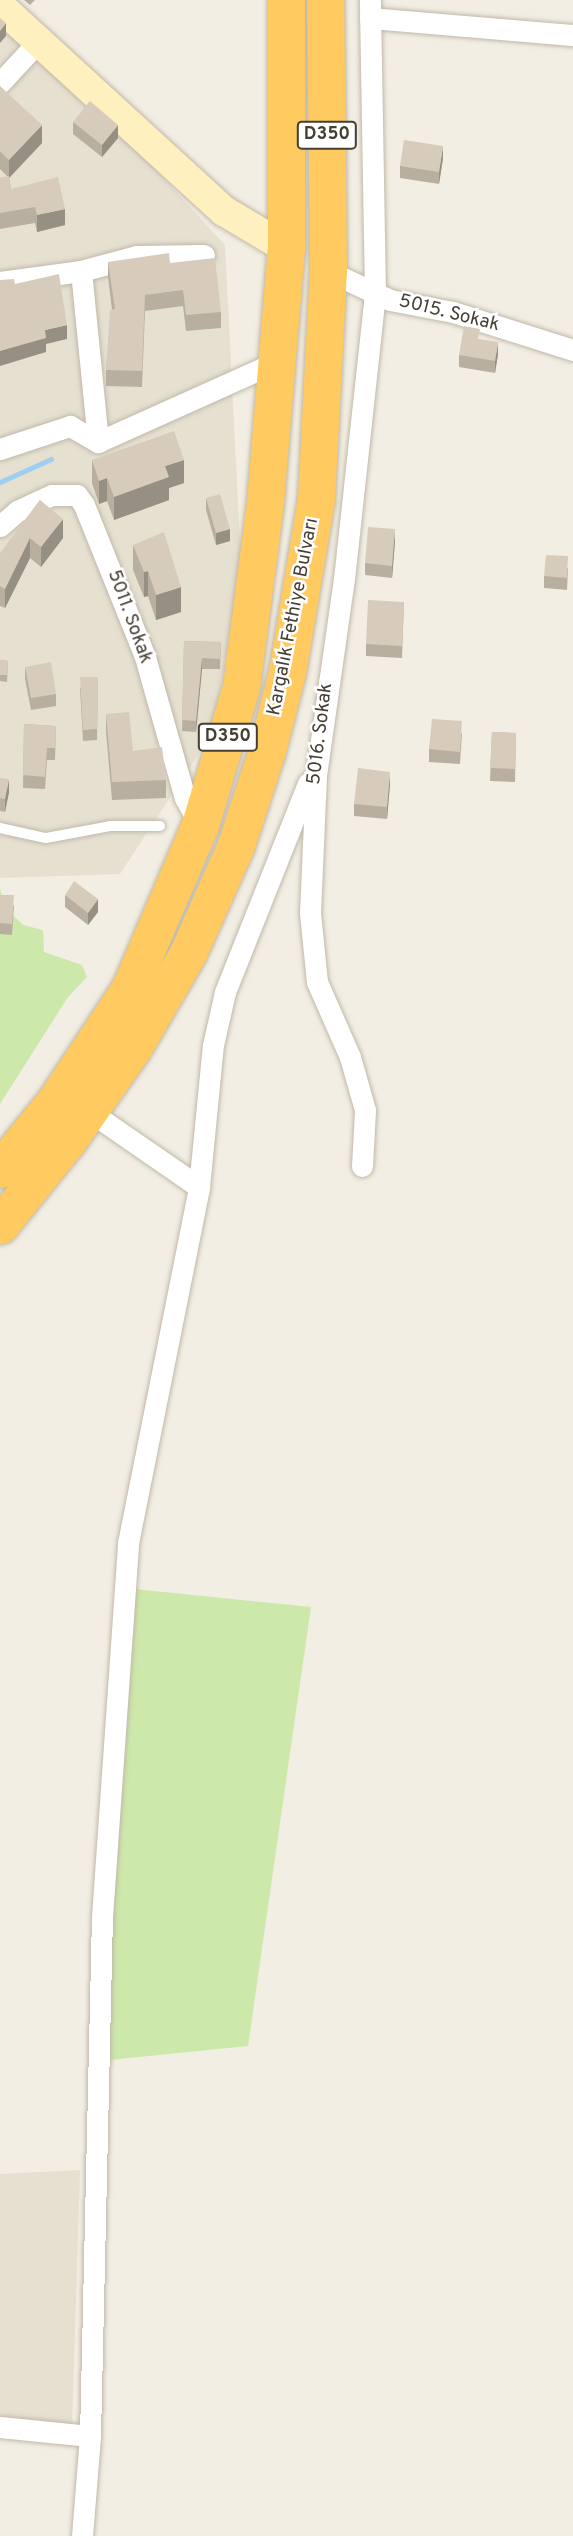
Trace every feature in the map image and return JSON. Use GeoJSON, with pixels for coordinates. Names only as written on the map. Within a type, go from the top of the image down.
{"type":"FeatureCollection","features":[{"type":"Feature","properties":{"kind":"highway","name":"D350"},"geometry":{"type":"LineString","coordinates":[[286,0],[286,248]]}},
{"type":"Feature","properties":{"kind":"highway","name":"D350"},"geometry":{"type":"LineString","coordinates":[[325,0],[328,271]]}},
{"type":"Feature","properties":{"kind":"highway","name":"Kargalık Fethiye Bulvarı"},"geometry":{"type":"LineString","coordinates":[[0,1169],[56,1100],[130,988],[200,825],[240,687],[278,361],[286,248]]}},
{"type":"Feature","properties":{"kind":"highway","name":"Kargalık Fethiye Bulvarı"},"geometry":{"type":"LineString","coordinates":[[0,1225],[89,1111],[133,1048],[188,953],[236,845],[267,750],[287,672],[316,498],[328,271]]}},
{"type":"Feature","properties":{"kind":"street"},"geometry":{"type":"LineString","coordinates":[[0,6],[224,211],[286,248]]}},
{"type":"Feature","properties":{"kind":"street"},"geometry":{"type":"LineString","coordinates":[[370,9],[573,35]]}},
{"type":"Feature","properties":{"kind":"street","name":"5016. Sokak"},"geometry":{"type":"LineString","coordinates":[[362,1166],[366,1132],[362,1098],[317,982],[313,957],[310,836],[318,759],[344,579],[375,294],[370,9]]}},
{"type":"Feature","properties":{"kind":"street"},"geometry":{"type":"LineString","coordinates":[[0,83],[38,42]]}},
{"type":"Feature","properties":{"kind":"street"},"geometry":{"type":"LineString","coordinates":[[0,282],[81,271],[137,256],[204,255]]}},
{"type":"Feature","properties":{"kind":"street"},"geometry":{"type":"LineString","coordinates":[[81,271],[98,443]]}},
{"type":"Feature","properties":{"kind":"street","name":"5015. Sokak"},"geometry":{"type":"LineString","coordinates":[[328,271],[375,294],[453,312],[573,350]]}},
{"type":"Feature","properties":{"kind":"street"},"geometry":{"type":"LineString","coordinates":[[98,443],[278,361]]}},
{"type":"Feature","properties":{"kind":"street"},"geometry":{"type":"LineString","coordinates":[[0,449],[70,426],[98,443]]}},
{"type":"Feature","properties":{"kind":"street"},"geometry":{"type":"LineString","coordinates":[[0,463],[70,426]]}},
{"type":"Feature","properties":{"kind":"street","name":"5011. Sokak"},"geometry":{"type":"LineString","coordinates":[[0,526],[26,506],[52,495],[77,495],[84,505],[137,635],[184,798],[200,825]]}},
{"type":"Feature","properties":{"kind":"street"},"geometry":{"type":"LineString","coordinates":[[82,2536],[90,2436],[102,1917],[128,1543],[199,1186],[212,1045],[225,992],[318,759]]}},
{"type":"Feature","properties":{"kind":"street"},"geometry":{"type":"LineString","coordinates":[[89,1111],[199,1186]]}},
{"type":"Feature","properties":{"kind":"street"},"geometry":{"type":"LineString","coordinates":[[0,2427],[90,2436]]}},
{"type":"Feature","properties":{"kind":"lane"},"geometry":{"type":"LineString","coordinates":[[0,828],[46,838],[110,826],[160,826]]}},
{"type":"Feature","properties":{"kind":"shaded area"},"geometry":{"type":"Polygon","coordinates":[[[0,0],[225,245],[241,563],[213,732],[120,874],[0,878],[0,0]]]}},
{"type":"Feature","properties":{"kind":"shaded area"},"geometry":{"type":"Polygon","coordinates":[[[80,2170],[72,2428],[0,2427],[0,2174],[80,2170]]]}},
{"type":"Feature","properties":{"kind":"green space"},"geometry":{"type":"Polygon","coordinates":[[[0,889],[6,908],[23,925],[43,930],[44,952],[82,965],[87,977],[68,997],[0,1104],[0,889]]]}},
{"type":"Feature","properties":{"kind":"green space"},"geometry":{"type":"Polygon","coordinates":[[[125,1588],[311,1607],[248,2046],[99,2061],[125,1588]]]}},
{"type":"Feature","properties":{"kind":"building"},"geometry":{"type":"Polygon","coordinates":[[[0,18],[6,23],[0,31],[0,18]]]}},
{"type":"Feature","properties":{"kind":"building"},"geometry":{"type":"Polygon","coordinates":[[[0,86],[42,125],[9,160],[0,151],[0,86]]]}},
{"type":"Feature","properties":{"kind":"building"},"geometry":{"type":"Polygon","coordinates":[[[90,101],[118,125],[102,145],[73,122],[90,101]]]}},
{"type":"Feature","properties":{"kind":"building"},"geometry":{"type":"Polygon","coordinates":[[[404,140],[443,146],[439,172],[400,166],[404,140]]]}},
{"type":"Feature","properties":{"kind":"building"},"geometry":{"type":"Polygon","coordinates":[[[9,176],[11,189],[58,177],[65,209],[37,215],[35,207],[0,213],[0,178],[9,176]]]}},
{"type":"Feature","properties":{"kind":"building"},"geometry":{"type":"Polygon","coordinates":[[[169,253],[170,263],[215,258],[221,312],[186,315],[183,290],[145,295],[142,371],[106,370],[110,310],[115,309],[108,262],[169,253]]]}},
{"type":"Feature","properties":{"kind":"building"},"geometry":{"type":"Polygon","coordinates":[[[59,274],[67,325],[45,330],[46,338],[0,351],[0,280],[14,279],[15,284],[59,274]]]}},
{"type":"Feature","properties":{"kind":"building"},"geometry":{"type":"Polygon","coordinates":[[[464,326],[480,329],[478,339],[498,342],[495,361],[459,355],[464,326]]]}},
{"type":"Feature","properties":{"kind":"building"},"geometry":{"type":"Polygon","coordinates":[[[174,431],[184,460],[165,466],[169,477],[114,497],[107,478],[99,481],[92,460],[174,431]]]}},
{"type":"Feature","properties":{"kind":"building"},"geometry":{"type":"Polygon","coordinates":[[[220,494],[230,529],[216,533],[206,498],[220,494]]]}},
{"type":"Feature","properties":{"kind":"building"},"geometry":{"type":"Polygon","coordinates":[[[40,500],[63,519],[41,547],[30,538],[5,589],[0,586],[0,554],[40,500]]]}},
{"type":"Feature","properties":{"kind":"building"},"geometry":{"type":"Polygon","coordinates":[[[368,527],[395,529],[392,566],[365,563],[368,527]]]}},
{"type":"Feature","properties":{"kind":"building"},"geometry":{"type":"Polygon","coordinates":[[[164,532],[181,587],[156,595],[148,571],[144,572],[133,545],[164,532]]]}},
{"type":"Feature","properties":{"kind":"building"},"geometry":{"type":"Polygon","coordinates":[[[546,555],[568,556],[567,578],[544,576],[546,555]]]}},
{"type":"Feature","properties":{"kind":"building"},"geometry":{"type":"Polygon","coordinates":[[[368,600],[404,602],[402,646],[366,644],[368,600]]]}},
{"type":"Feature","properties":{"kind":"building"},"geometry":{"type":"Polygon","coordinates":[[[184,641],[221,642],[220,659],[202,658],[196,721],[182,720],[184,641]]]}},
{"type":"Feature","properties":{"kind":"building"},"geometry":{"type":"Polygon","coordinates":[[[0,660],[8,661],[7,675],[0,675],[0,660]]]}},
{"type":"Feature","properties":{"kind":"building"},"geometry":{"type":"Polygon","coordinates":[[[51,662],[56,694],[31,698],[25,667],[51,662]]]}},
{"type":"Feature","properties":{"kind":"building"},"geometry":{"type":"Polygon","coordinates":[[[80,677],[98,677],[97,729],[83,730],[80,677]]]}},
{"type":"Feature","properties":{"kind":"building"},"geometry":{"type":"Polygon","coordinates":[[[129,712],[133,751],[162,747],[166,780],[112,782],[106,714],[129,712]]]}},
{"type":"Feature","properties":{"kind":"building"},"geometry":{"type":"Polygon","coordinates":[[[432,719],[462,721],[460,752],[429,749],[432,719]]]}},
{"type":"Feature","properties":{"kind":"building"},"geometry":{"type":"Polygon","coordinates":[[[24,724],[56,726],[55,748],[47,748],[45,777],[23,775],[24,724]]]}},
{"type":"Feature","properties":{"kind":"building"},"geometry":{"type":"Polygon","coordinates":[[[492,732],[516,733],[515,769],[490,768],[492,732]]]}},
{"type":"Feature","properties":{"kind":"building"},"geometry":{"type":"Polygon","coordinates":[[[358,768],[390,772],[387,807],[354,804],[358,768]]]}},
{"type":"Feature","properties":{"kind":"building"},"geometry":{"type":"Polygon","coordinates":[[[0,778],[9,779],[5,799],[0,798],[0,778]]]}},
{"type":"Feature","properties":{"kind":"building"},"geometry":{"type":"Polygon","coordinates":[[[74,881],[98,899],[88,913],[65,895],[74,881]]]}},
{"type":"Feature","properties":{"kind":"building"},"geometry":{"type":"Polygon","coordinates":[[[0,895],[14,895],[12,924],[0,923],[0,895]]]}},
{"type":"Feature","properties":{"kind":"waterway"},"geometry":{"type":"LineString","coordinates":[[0,482],[51,459]]}}]}
